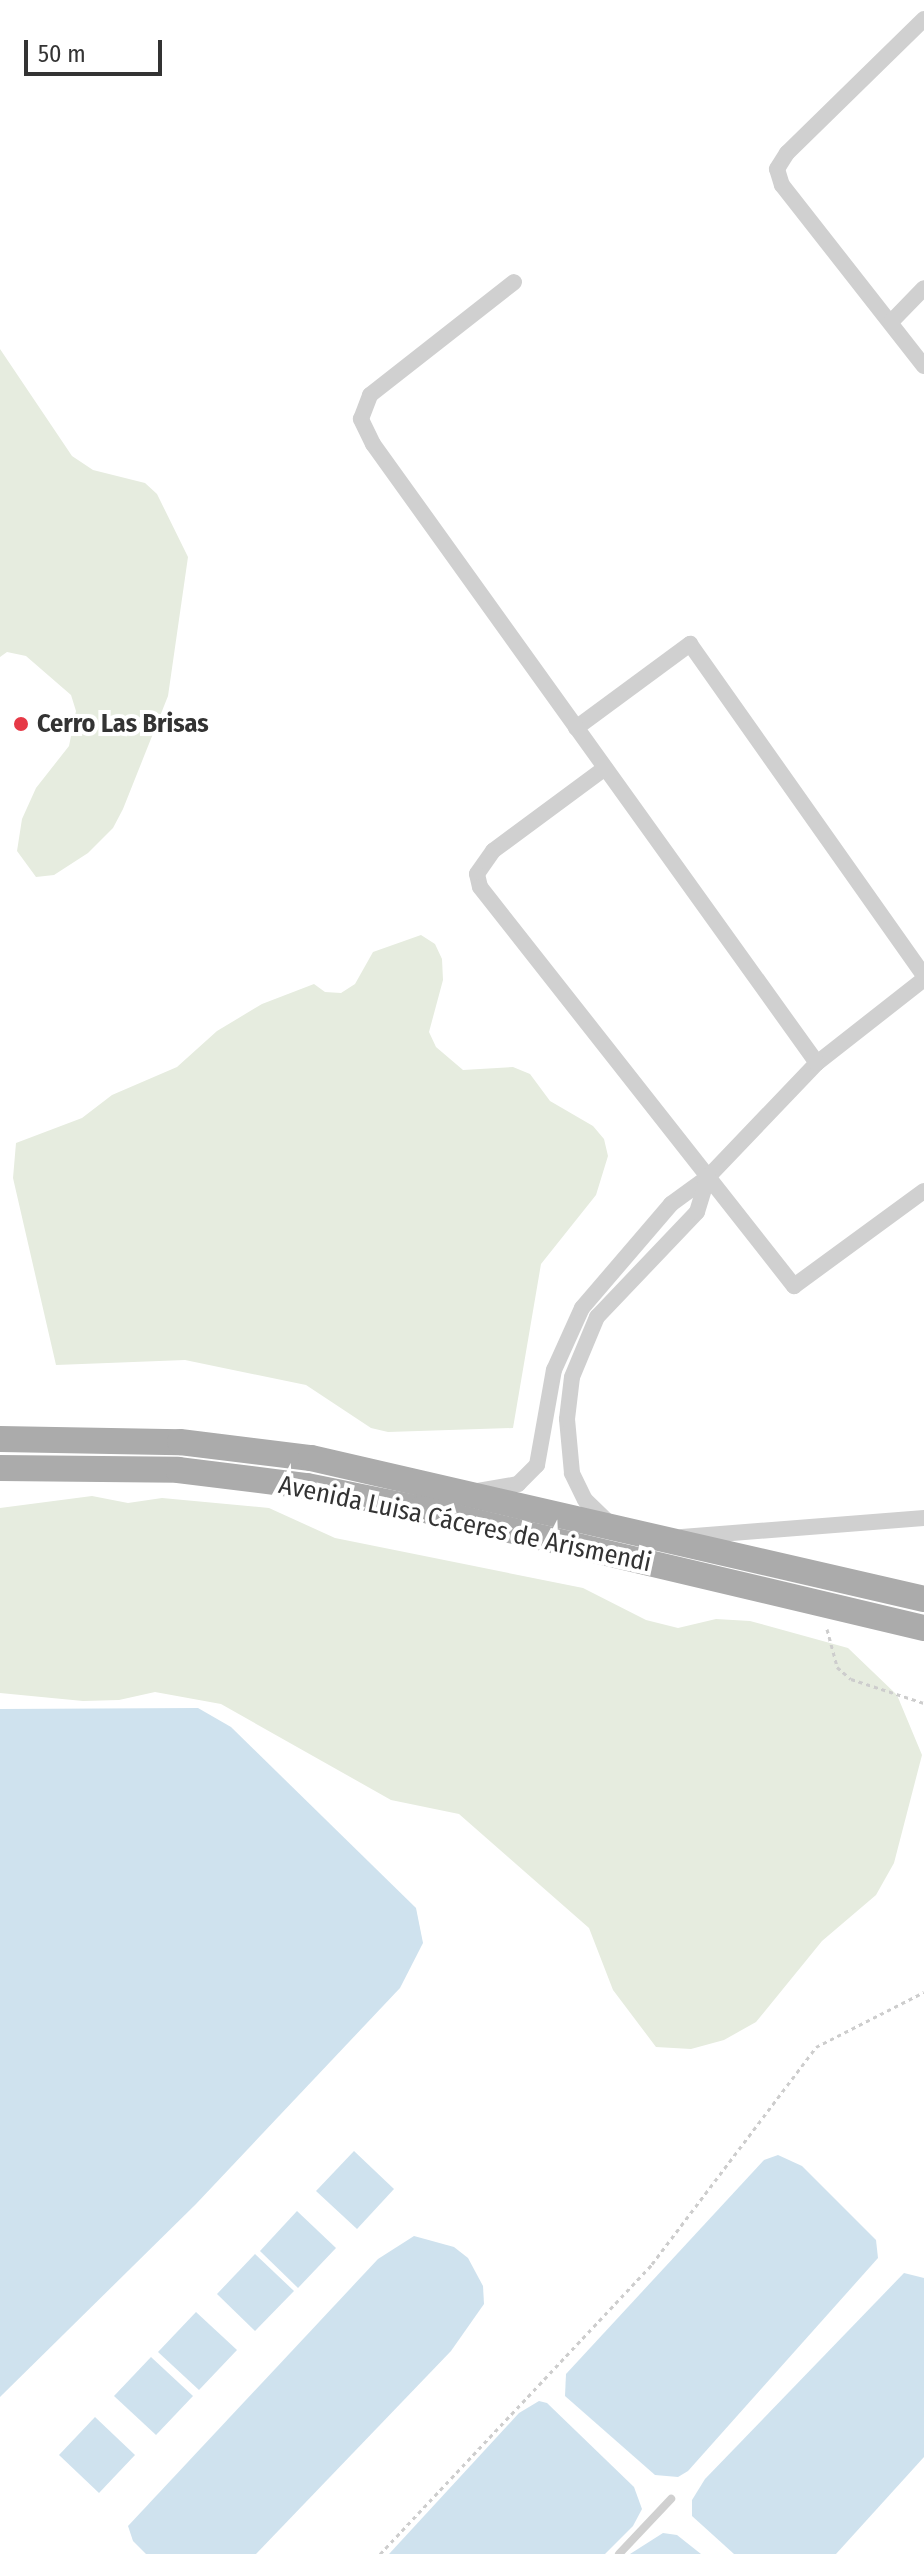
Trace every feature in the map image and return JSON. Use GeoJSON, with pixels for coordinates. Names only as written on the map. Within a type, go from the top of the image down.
{"type":"FeatureCollection","features":[{"type":"Feature","properties":{"kind":"main road","name":"Avenida Luisa Cáceres de Arismendi"},"geometry":{"type":"LineString","coordinates":[[0,1439],[180,1442],[238,1448],[473,1492],[924,1599]]}},
{"type":"Feature","properties":{"kind":"main road","name":"Avenida Luisa Cáceres de Arismendi"},"geometry":{"type":"LineString","coordinates":[[0,1468],[178,1470],[307,1486],[924,1628]]}},
{"type":"Feature","properties":{"kind":"street"},"geometry":{"type":"LineString","coordinates":[[924,19],[787,153],[777,169],[782,185],[924,366]]}},
{"type":"Feature","properties":{"kind":"street"},"geometry":{"type":"LineString","coordinates":[[514,282],[370,395],[361,419],[373,444],[817,1063]]}},
{"type":"Feature","properties":{"kind":"street"},"geometry":{"type":"LineString","coordinates":[[891,322],[924,288]]}},
{"type":"Feature","properties":{"kind":"street"},"geometry":{"type":"LineString","coordinates":[[576,728],[690,644],[924,978],[817,1063],[708,1177],[653,1225],[582,1308],[567,1419],[572,1473],[585,1500],[610,1525]]}},
{"type":"Feature","properties":{"kind":"street"},"geometry":{"type":"LineString","coordinates":[[605,768],[493,851],[477,874],[480,887],[794,1286],[924,1191]]}},
{"type":"Feature","properties":{"kind":"street"},"geometry":{"type":"LineString","coordinates":[[473,1492],[518,1484],[537,1465],[554,1370],[597,1317],[697,1212],[708,1177]]}},
{"type":"Feature","properties":{"kind":"street"},"geometry":{"type":"LineString","coordinates":[[653,1225],[669,1241]]}},
{"type":"Feature","properties":{"kind":"street"},"geometry":{"type":"LineString","coordinates":[[668,1538],[924,1518]]}},
{"type":"Feature","properties":{"kind":"lane"},"geometry":{"type":"LineString","coordinates":[[619,2554],[671,2499]]}},
{"type":"Feature","properties":{"kind":"path"},"geometry":{"type":"LineString","coordinates":[[824,1605],[837,1667],[876,1692],[924,1703]]}},
{"type":"Feature","properties":{"kind":"path"},"geometry":{"type":"LineString","coordinates":[[380,2554],[652,2264],[801,2062],[843,2030],[924,1992]]}},
{"type":"Feature","properties":{"kind":"shaded area"},"geometry":{"type":"Polygon","coordinates":[[[0,349],[72,456],[93,470],[145,483],[157,494],[188,557],[168,696],[123,809],[113,828],[88,853],[54,875],[36,877],[17,851],[22,819],[36,788],[69,746],[76,711],[71,695],[26,656],[7,652],[0,657],[0,349]]]}},
{"type":"Feature","properties":{"kind":"shaded area"},"geometry":{"type":"Polygon","coordinates":[[[421,935],[435,944],[442,959],[443,980],[429,1032],[436,1047],[463,1070],[513,1067],[530,1074],[550,1101],[593,1126],[604,1139],[608,1156],[596,1195],[541,1264],[513,1428],[388,1432],[371,1428],[306,1385],[185,1360],[56,1365],[13,1178],[16,1143],[82,1118],[112,1095],[177,1067],[217,1031],[262,1004],[314,984],[325,992],[341,993],[355,984],[373,952],[421,935]]]}},
{"type":"Feature","properties":{"kind":"shaded area"},"geometry":{"type":"Polygon","coordinates":[[[92,1496],[128,1503],[162,1498],[269,1508],[335,1538],[583,1588],[646,1620],[678,1628],[716,1619],[750,1621],[848,1648],[897,1695],[922,1755],[894,1863],[876,1895],[822,1941],[756,2022],[724,2040],[691,2049],[656,2047],[613,1990],[589,1928],[459,1814],[391,1800],[221,1704],[155,1692],[119,1700],[83,1701],[0,1693],[0,1508],[92,1496]]]}},
{"type":"Feature","properties":{"kind":"water"},"geometry":{"type":"Polygon","coordinates":[[[198,1708],[231,1727],[416,1908],[423,1943],[400,1988],[196,2204],[0,2397],[0,1709],[198,1708]]]}},
{"type":"Feature","properties":{"kind":"water"},"geometry":{"type":"Polygon","coordinates":[[[354,2151],[394,2189],[357,2229],[316,2191],[354,2151]]]}},
{"type":"Feature","properties":{"kind":"water"},"geometry":{"type":"Polygon","coordinates":[[[778,2155],[802,2166],[876,2240],[878,2258],[688,2471],[678,2477],[655,2475],[565,2396],[566,2374],[764,2160],[778,2155]]]}},
{"type":"Feature","properties":{"kind":"water"},"geometry":{"type":"Polygon","coordinates":[[[297,2211],[336,2248],[298,2288],[260,2251],[297,2211]]]}},
{"type":"Feature","properties":{"kind":"water"},"geometry":{"type":"Polygon","coordinates":[[[414,2236],[454,2247],[468,2258],[483,2286],[484,2304],[451,2351],[256,2554],[146,2554],[133,2541],[128,2526],[378,2259],[414,2236]]]}},
{"type":"Feature","properties":{"kind":"water"},"geometry":{"type":"Polygon","coordinates":[[[255,2254],[294,2291],[255,2331],[217,2294],[255,2254]]]}},
{"type":"Feature","properties":{"kind":"water"},"geometry":{"type":"Polygon","coordinates":[[[904,2273],[924,2278],[924,2457],[836,2554],[734,2554],[692,2516],[692,2500],[705,2479],[904,2273]]]}},
{"type":"Feature","properties":{"kind":"water"},"geometry":{"type":"Polygon","coordinates":[[[196,2312],[237,2350],[199,2390],[158,2352],[196,2312]]]}},
{"type":"Feature","properties":{"kind":"water"},"geometry":{"type":"Polygon","coordinates":[[[151,2357],[193,2396],[156,2435],[114,2396],[151,2357]]]}},
{"type":"Feature","properties":{"kind":"water"},"geometry":{"type":"Polygon","coordinates":[[[539,2401],[547,2403],[634,2487],[642,2509],[633,2526],[605,2554],[389,2554],[519,2413],[539,2401]]]}},
{"type":"Feature","properties":{"kind":"water"},"geometry":{"type":"Polygon","coordinates":[[[95,2417],[135,2455],[99,2493],[59,2455],[95,2417]]]}},
{"type":"Feature","properties":{"kind":"water"},"geometry":{"type":"Polygon","coordinates":[[[663,2533],[677,2535],[701,2554],[630,2554],[663,2533]]]}},
{"type":"Feature","properties":{"kind":"place","name":"Cerro Las Brisas"},"geometry":{"type":"Point","coordinates":[21,724]}}]}
